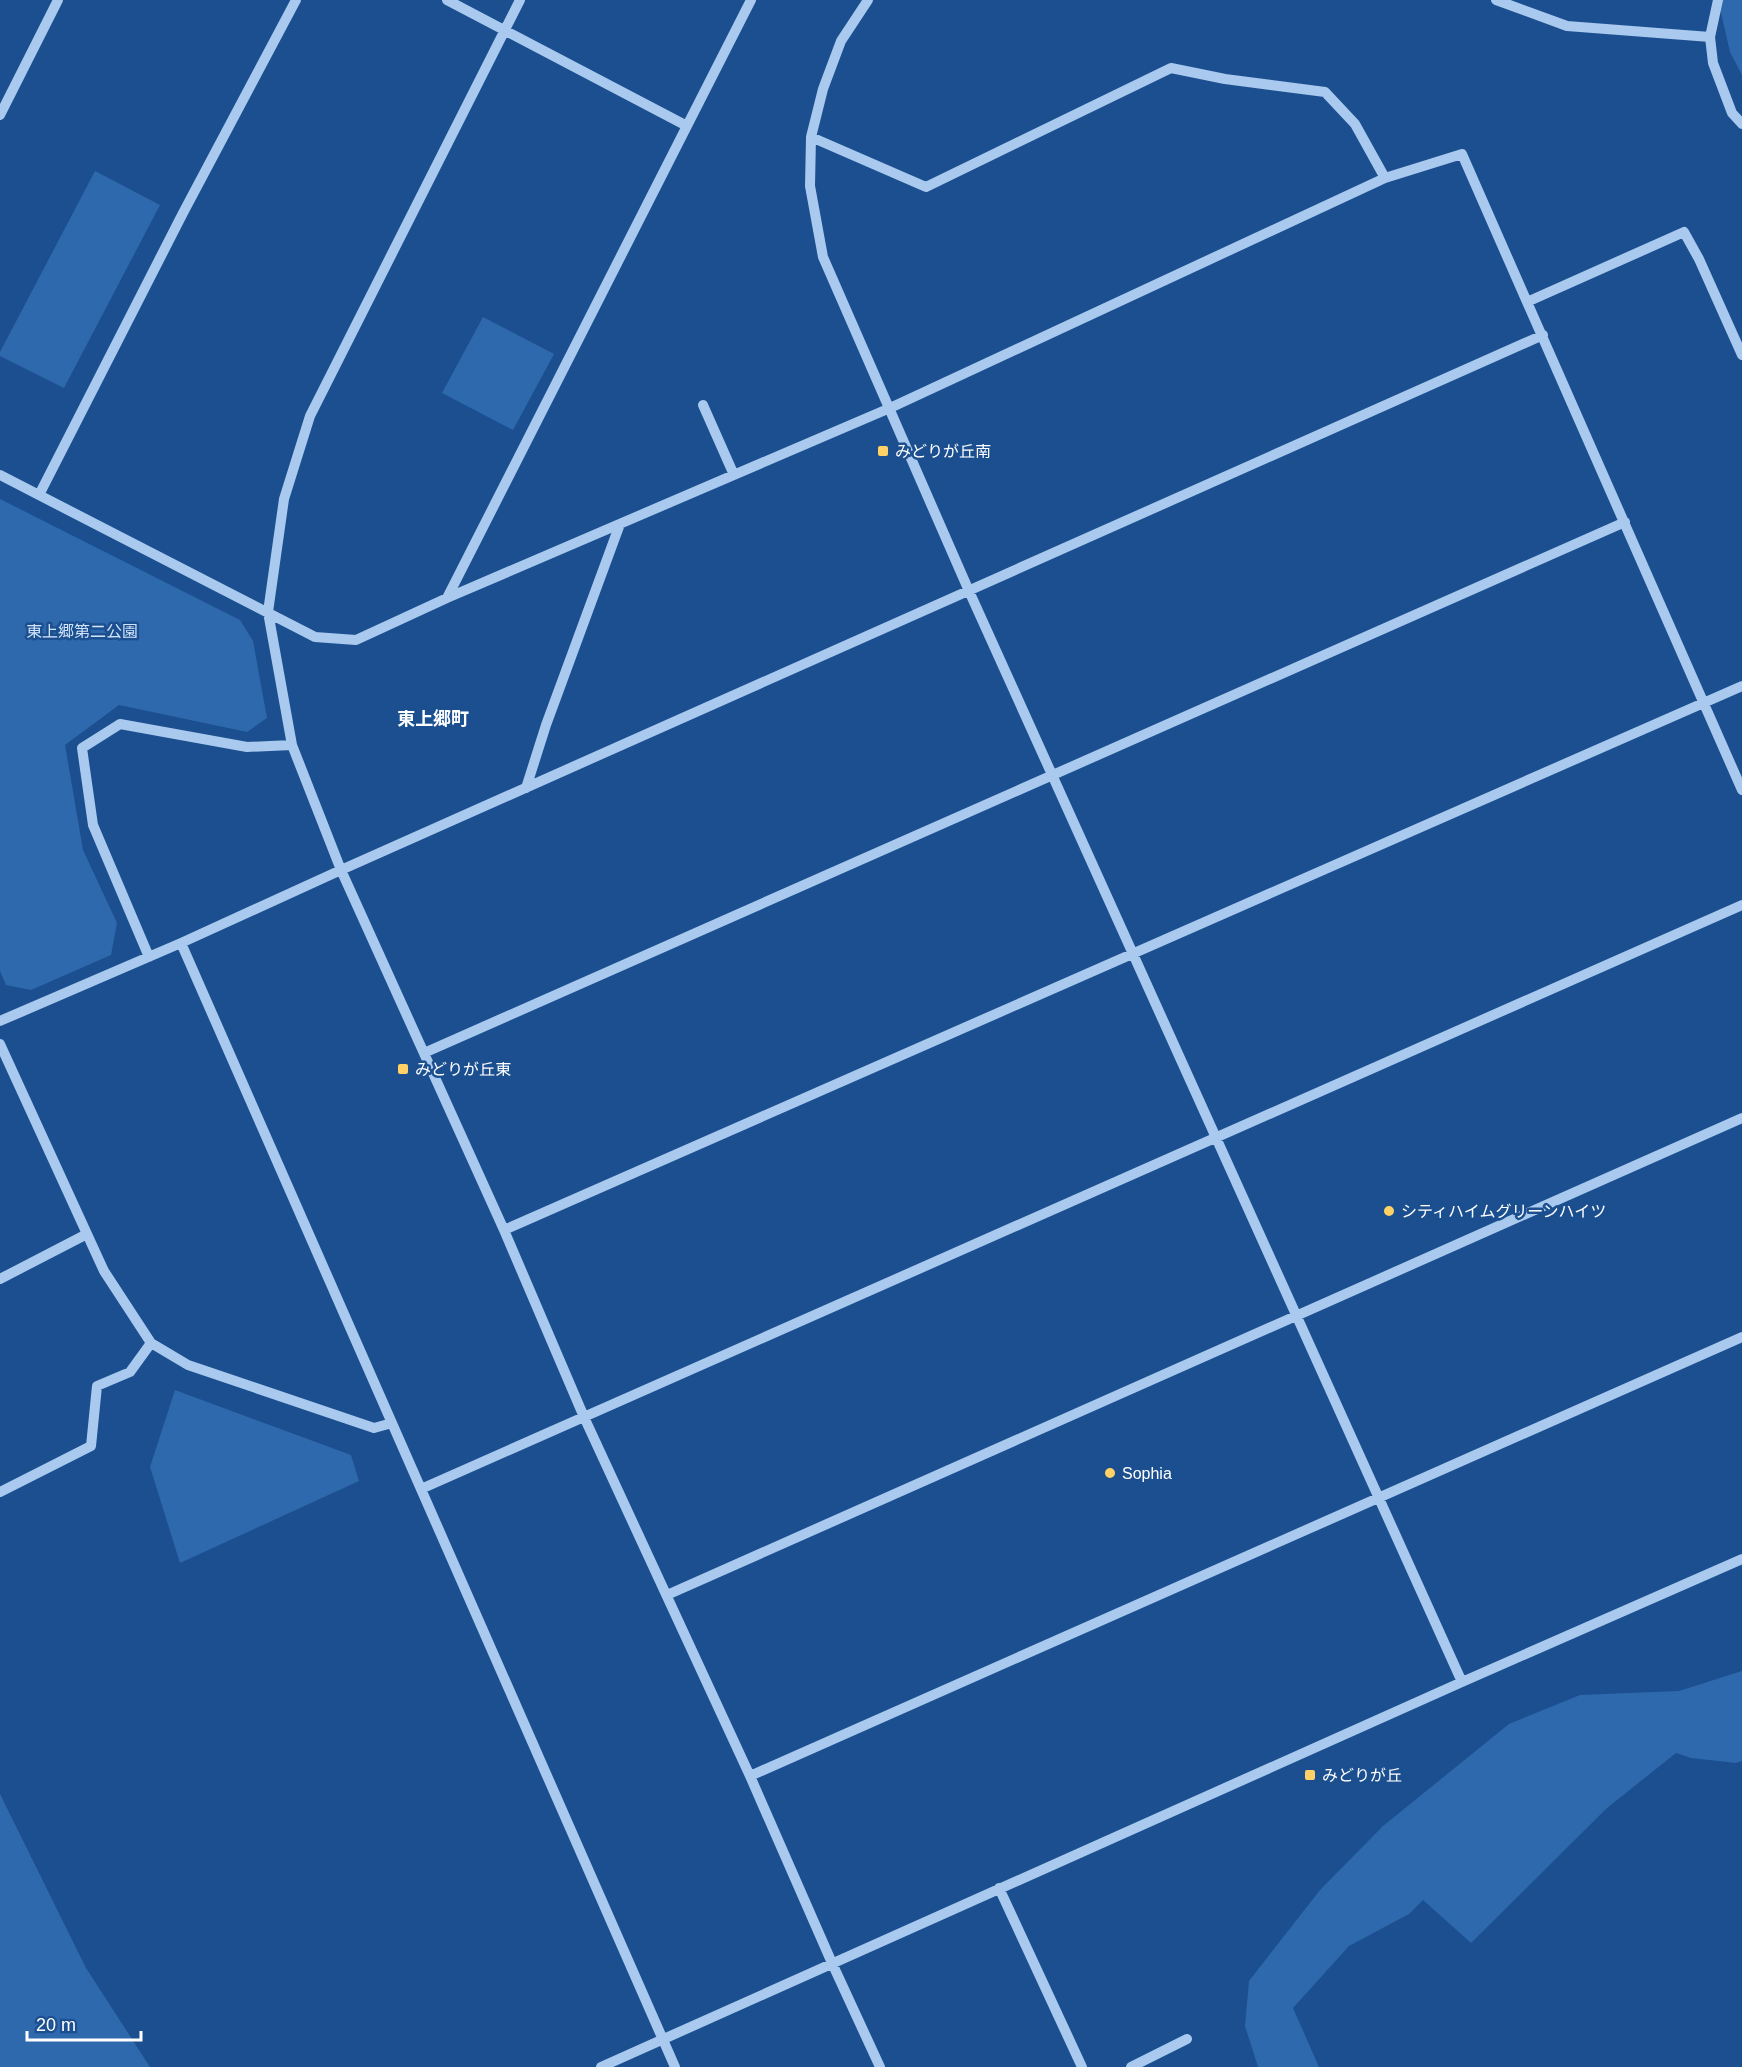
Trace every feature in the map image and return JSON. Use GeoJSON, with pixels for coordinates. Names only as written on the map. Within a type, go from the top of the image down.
{"type":"FeatureCollection","features":[{"type":"Feature","properties":{"kind":"street"},"geometry":{"type":"LineString","coordinates":[[0,115],[58,0]]}},
{"type":"Feature","properties":{"kind":"street"},"geometry":{"type":"LineString","coordinates":[[39,495],[183,213],[296,0]]}},
{"type":"Feature","properties":{"kind":"street"},"geometry":{"type":"LineString","coordinates":[[447,0],[687,126]]}},
{"type":"Feature","properties":{"kind":"street"},"geometry":{"type":"LineString","coordinates":[[520,0],[310,416],[284,499],[268,612],[292,745],[341,870],[504,1230],[584,1417],[750,1776],[880,2067]]}},
{"type":"Feature","properties":{"kind":"street"},"geometry":{"type":"LineString","coordinates":[[447,598],[751,0]]}},
{"type":"Feature","properties":{"kind":"street"},"geometry":{"type":"LineString","coordinates":[[868,0],[841,41],[823,89],[811,137],[810,186],[824,257],[969,591],[1462,1682]]}},
{"type":"Feature","properties":{"kind":"street"},"geometry":{"type":"LineString","coordinates":[[1496,0],[1567,26],[1710,37]]}},
{"type":"Feature","properties":{"kind":"street"},"geometry":{"type":"LineString","coordinates":[[1718,0],[1710,37],[1713,63],[1732,113],[1742,124]]}},
{"type":"Feature","properties":{"kind":"street"},"geometry":{"type":"LineString","coordinates":[[811,137],[926,187],[1171,68],[1225,79],[1325,92],[1355,124],[1385,178]]}},
{"type":"Feature","properties":{"kind":"street"},"geometry":{"type":"LineString","coordinates":[[0,475],[315,637],[356,640],[447,598],[890,408],[1385,178],[1462,154],[1742,790]]}},
{"type":"Feature","properties":{"kind":"street"},"geometry":{"type":"LineString","coordinates":[[1527,302],[1684,232],[1699,259],[1742,354]]}},
{"type":"Feature","properties":{"kind":"street"},"geometry":{"type":"LineString","coordinates":[[0,1021],[181,943],[1543,335]]}},
{"type":"Feature","properties":{"kind":"street"},"geometry":{"type":"LineString","coordinates":[[703,405],[734,475]]}},
{"type":"Feature","properties":{"kind":"street"},"geometry":{"type":"LineString","coordinates":[[424,1053],[1053,777],[1625,522]]}},
{"type":"Feature","properties":{"kind":"street"},"geometry":{"type":"LineString","coordinates":[[526,788],[546,725],[620,524]]}},
{"type":"Feature","properties":{"kind":"street"},"geometry":{"type":"LineString","coordinates":[[504,1230],[1742,686]]}},
{"type":"Feature","properties":{"kind":"street"},"geometry":{"type":"LineString","coordinates":[[149,957],[93,825],[82,748],[120,724],[247,747],[292,745]]}},
{"type":"Feature","properties":{"kind":"street"},"geometry":{"type":"LineString","coordinates":[[421,1489],[1742,905]]}},
{"type":"Feature","properties":{"kind":"street"},"geometry":{"type":"LineString","coordinates":[[181,943],[675,2067]]}},
{"type":"Feature","properties":{"kind":"street"},"geometry":{"type":"LineString","coordinates":[[0,1044],[104,1271],[151,1344],[188,1365],[374,1428],[392,1423]]}},
{"type":"Feature","properties":{"kind":"street"},"geometry":{"type":"LineString","coordinates":[[667,1594],[1742,1118]]}},
{"type":"Feature","properties":{"kind":"street"},"geometry":{"type":"LineString","coordinates":[[0,1279],[87,1234]]}},
{"type":"Feature","properties":{"kind":"street"},"geometry":{"type":"LineString","coordinates":[[750,1776],[1742,1337]]}},
{"type":"Feature","properties":{"kind":"street"},"geometry":{"type":"LineString","coordinates":[[0,1491],[91,1446],[97,1386],[130,1372],[151,1344]]}},
{"type":"Feature","properties":{"kind":"street"},"geometry":{"type":"LineString","coordinates":[[601,2067],[1742,1559]]}},
{"type":"Feature","properties":{"kind":"street"},"geometry":{"type":"LineString","coordinates":[[999,1888],[1082,2067]]}},
{"type":"Feature","properties":{"kind":"street"},"geometry":{"type":"LineString","coordinates":[[1131,2067],[1187,2040]]}},
{"type":"Feature","properties":{"kind":"green space"},"geometry":{"type":"Polygon","coordinates":[[[1718,0],[1742,0],[1742,75],[1730,52],[1718,0]]]}},
{"type":"Feature","properties":{"kind":"green space"},"geometry":{"type":"Polygon","coordinates":[[[95,171],[160,205],[64,388],[0,356],[0,352],[95,171]]]}},
{"type":"Feature","properties":{"kind":"green space"},"geometry":{"type":"Polygon","coordinates":[[[483,317],[554,354],[513,430],[442,393],[483,317]]]}},
{"type":"Feature","properties":{"kind":"green space","name":"東上郷第二公園"},"geometry":{"type":"Polygon","coordinates":[[[0,499],[240,620],[253,641],[267,718],[247,732],[119,705],[65,745],[83,850],[117,923],[111,955],[31,990],[6,985],[0,971],[0,499]]]}},
{"type":"Feature","properties":{"kind":"green space"},"geometry":{"type":"Polygon","coordinates":[[[175,1390],[351,1455],[359,1481],[180,1563],[150,1467],[175,1390]]]}},
{"type":"Feature","properties":{"kind":"green space"},"geometry":{"type":"Polygon","coordinates":[[[1742,1671],[1742,1761],[1736,1763],[1691,1758],[1676,1753],[1607,1808],[1471,1943],[1423,1900],[1409,1914],[1349,1946],[1293,2008],[1319,2067],[1258,2067],[1245,2026],[1249,1981],[1320,1890],[1383,1826],[1509,1724],[1580,1695],[1679,1691],[1742,1671]]]}},
{"type":"Feature","properties":{"kind":"green space"},"geometry":{"type":"Polygon","coordinates":[[[0,1794],[86,1968],[150,2067],[0,2067],[0,1794]]]}},
{"type":"Feature","properties":{"kind":"place","name":"みどりが丘南"},"geometry":{"type":"Point","coordinates":[883,451]}},
{"type":"Feature","properties":{"kind":"place","name":"みどりが丘東"},"geometry":{"type":"Point","coordinates":[403,1069]}},
{"type":"Feature","properties":{"kind":"place","name":"シティハイムグリーンハイツ"},"geometry":{"type":"Point","coordinates":[1389,1211]}},
{"type":"Feature","properties":{"kind":"place","name":"Sophia"},"geometry":{"type":"Point","coordinates":[1110,1473]}},
{"type":"Feature","properties":{"kind":"place","name":"みどりが丘"},"geometry":{"type":"Point","coordinates":[1310,1775]}},
{"type":"Feature","properties":{"kind":"district","name":"東上郷町"},"geometry":{"type":"Point","coordinates":[433,719]}}]}
